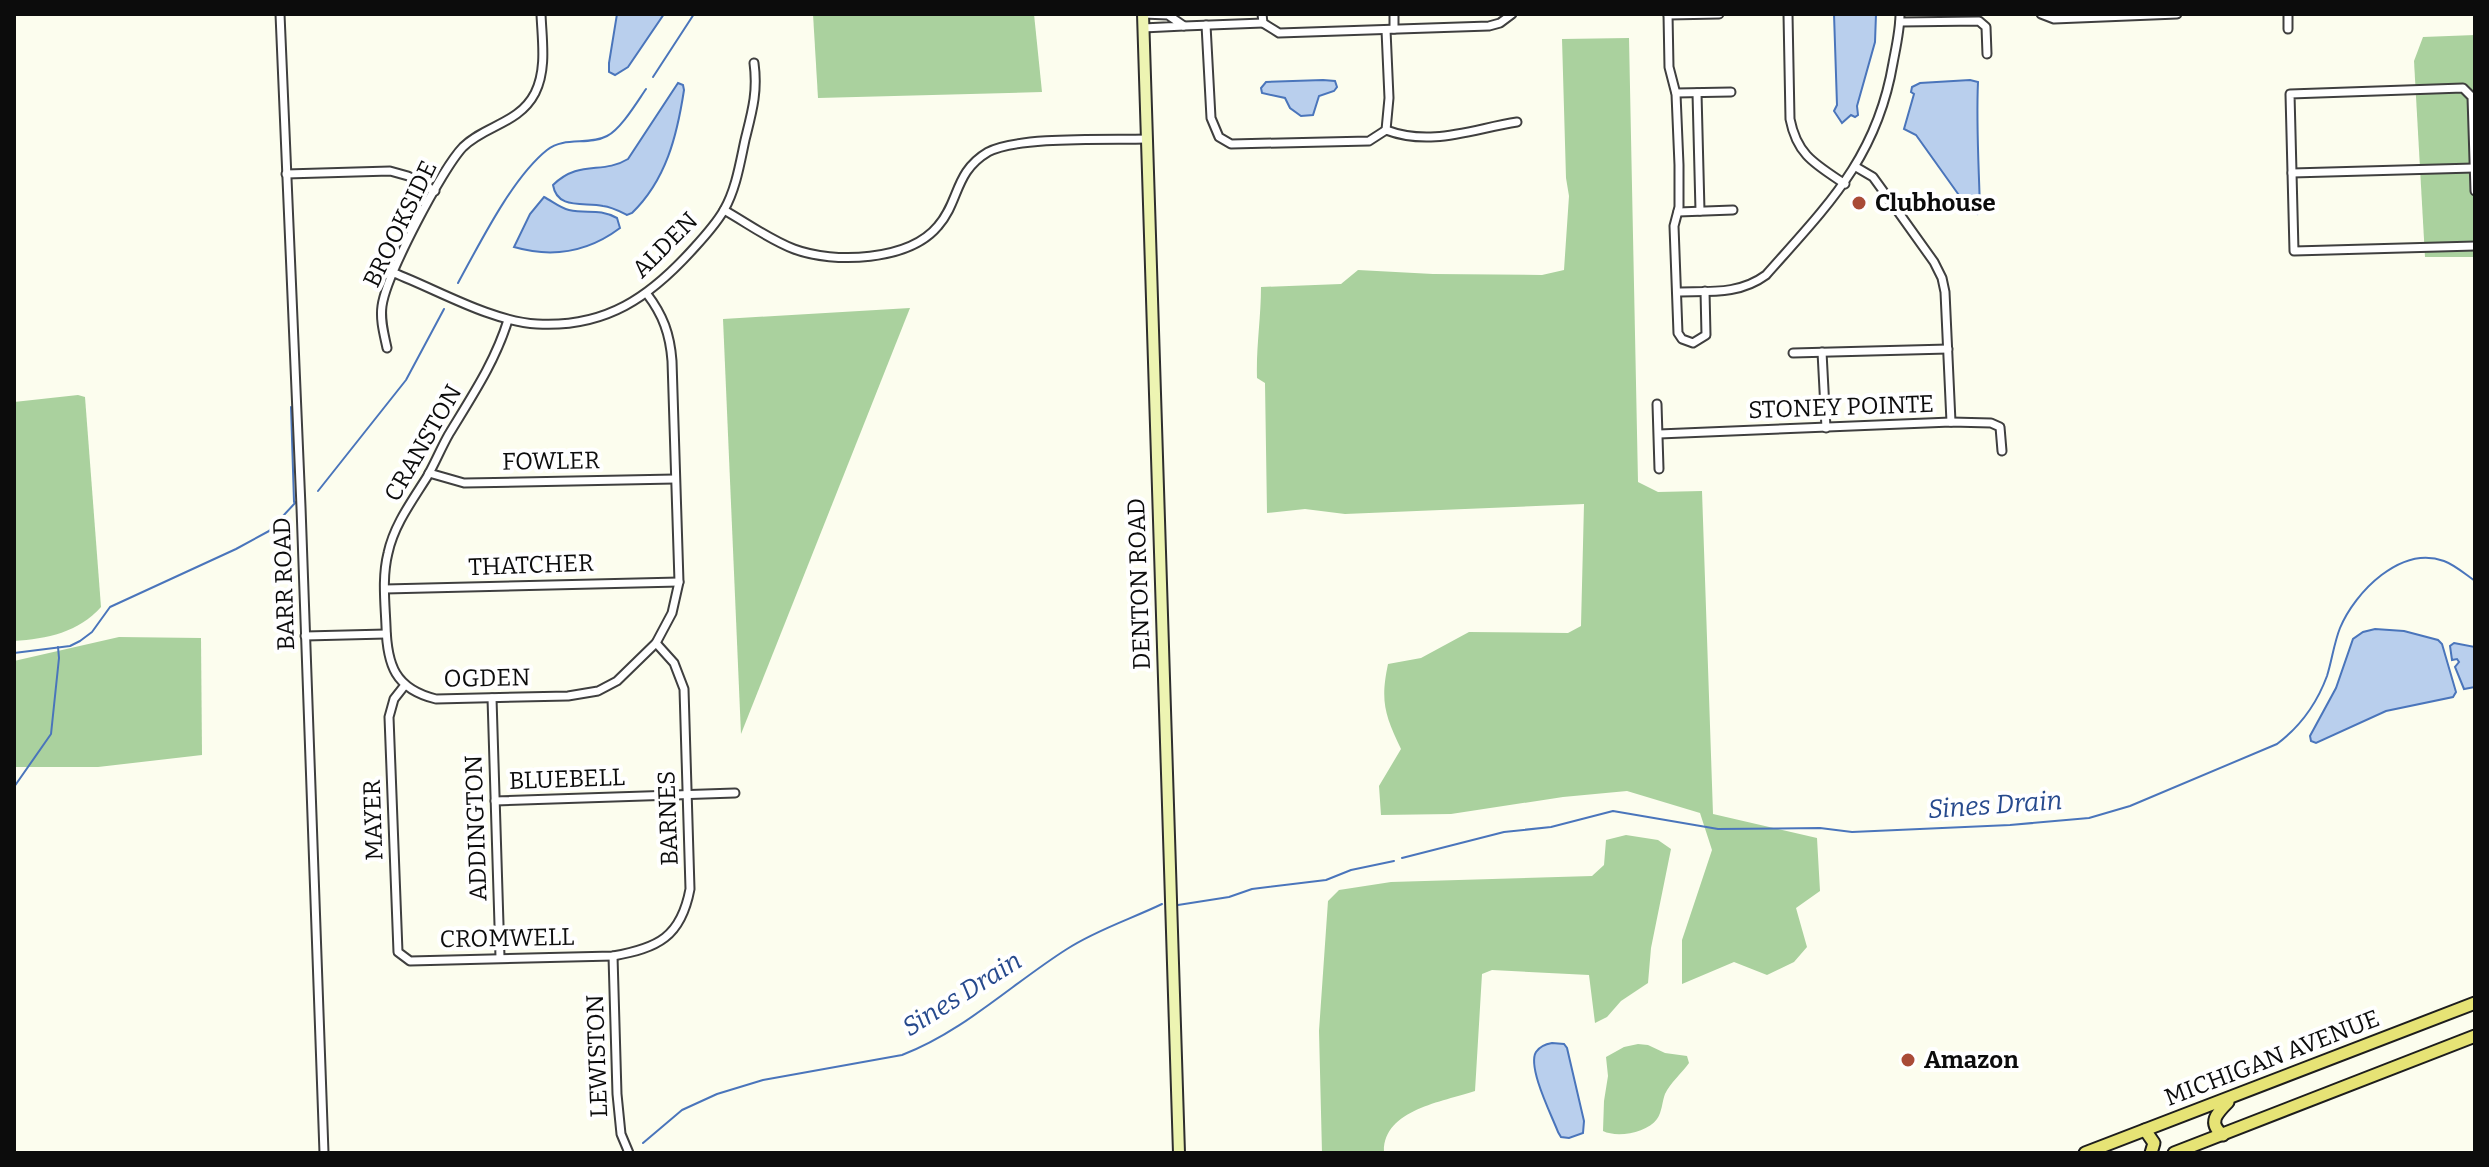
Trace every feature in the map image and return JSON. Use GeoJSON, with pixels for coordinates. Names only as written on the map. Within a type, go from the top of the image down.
{"type":"FeatureCollection","features":[{"type":"Feature","properties":{"kind":"main road","name":"MICHIGAN AVENUE"},"geometry":{"type":"LineString","coordinates":[[2085,1153],[2475,1003]]}},
{"type":"Feature","properties":{"kind":"main road"},"geometry":{"type":"LineString","coordinates":[[2174,1153],[2475,1036]]}},
{"type":"Feature","properties":{"kind":"main road"},"geometry":{"type":"LineString","coordinates":[[2223,1135],[2215,1127],[2214,1118],[2234,1096]]}},
{"type":"Feature","properties":{"kind":"main road"},"geometry":{"type":"LineString","coordinates":[[2145,1130],[2154,1143],[2151,1153]]}},
{"type":"Feature","properties":{"kind":"street","name":"BARR ROAD"},"geometry":{"type":"LineString","coordinates":[[280,14],[324,1153]]}},
{"type":"Feature","properties":{"kind":"street","name":"BROOKSIDE"},"geometry":{"type":"LineString","coordinates":[[387,348],[381,311],[385,294],[407,243],[435,191],[463,148],[515,117],[535,93],[542,66],[541,14]]}},
{"type":"Feature","properties":{"kind":"street"},"geometry":{"type":"LineString","coordinates":[[1143,14],[1168,15],[1184,26]]}},
{"type":"Feature","properties":{"kind":"street","name":"DENTON ROAD"},"geometry":{"type":"LineString","coordinates":[[1143,14],[1179,1153]]}},
{"type":"Feature","properties":{"kind":"street"},"geometry":{"type":"LineString","coordinates":[[1386,130],[1390,30],[1394,14]]}},
{"type":"Feature","properties":{"kind":"street"},"geometry":{"type":"LineString","coordinates":[[1143,28],[1263,18],[1279,33],[1390,30],[1489,26],[1500,23],[1512,14]]}},
{"type":"Feature","properties":{"kind":"street"},"geometry":{"type":"LineString","coordinates":[[1705,291],[1706,335],[1693,343],[1682,339],[1678,333],[1674,226],[1680,188],[1676,93],[1669,67],[1668,15],[1719,14]]}},
{"type":"Feature","properties":{"kind":"street"},"geometry":{"type":"LineString","coordinates":[[1788,14],[1793,135],[1811,160],[1845,184]]}},
{"type":"Feature","properties":{"kind":"street"},"geometry":{"type":"LineString","coordinates":[[2041,14],[2054,19],[2177,14]]}},
{"type":"Feature","properties":{"kind":"street"},"geometry":{"type":"LineString","coordinates":[[2288,14],[2288,29]]}},
{"type":"Feature","properties":{"kind":"street"},"geometry":{"type":"LineString","coordinates":[[1677,292],[1745,288],[1766,275],[1831,203],[1856,167],[1876,128],[1890,81],[1900,18],[1979,21],[1983,24],[1987,54]]}},
{"type":"Feature","properties":{"kind":"street"},"geometry":{"type":"LineString","coordinates":[[1206,25],[1211,118],[1215,130],[1225,141],[1238,146],[1369,141],[1386,130]]}},
{"type":"Feature","properties":{"kind":"street","name":"ALDEN"},"geometry":{"type":"LineString","coordinates":[[394,273],[508,320],[537,324],[571,323],[609,313],[647,294],[677,266],[724,210],[733,189],[757,93],[754,63]]}},
{"type":"Feature","properties":{"kind":"street"},"geometry":{"type":"LineString","coordinates":[[2475,191],[2472,97],[2463,88],[2290,94],[2294,251],[2475,246]]}},
{"type":"Feature","properties":{"kind":"street"},"geometry":{"type":"LineString","coordinates":[[1676,93],[1731,92]]}},
{"type":"Feature","properties":{"kind":"street"},"geometry":{"type":"LineString","coordinates":[[1697,93],[1700,211]]}},
{"type":"Feature","properties":{"kind":"street"},"geometry":{"type":"LineString","coordinates":[[1386,130],[1405,137],[1427,139],[1517,122]]}},
{"type":"Feature","properties":{"kind":"street"},"geometry":{"type":"LineString","coordinates":[[724,210],[790,248],[803,252],[828,256],[898,252],[912,247],[939,225],[964,173],[991,151],[1020,143],[1146,139]]}},
{"type":"Feature","properties":{"kind":"street"},"geometry":{"type":"LineString","coordinates":[[1856,167],[1873,177],[1938,269],[1945,292],[1951,422]]}},
{"type":"Feature","properties":{"kind":"street"},"geometry":{"type":"LineString","coordinates":[[2292,173],[2474,168]]}},
{"type":"Feature","properties":{"kind":"street"},"geometry":{"type":"LineString","coordinates":[[286,174],[390,171],[408,176],[435,191]]}},
{"type":"Feature","properties":{"kind":"street"},"geometry":{"type":"LineString","coordinates":[[1678,212],[1733,210]]}},
{"type":"Feature","properties":{"kind":"street","name":"OGDEN"},"geometry":{"type":"LineString","coordinates":[[405,685],[423,696],[436,699],[568,696],[598,691],[617,681],[656,643],[672,613],[679,582],[676,464],[670,342],[660,312],[647,294]]}},
{"type":"Feature","properties":{"kind":"street","name":"CRANSTON"},"geometry":{"type":"LineString","coordinates":[[385,589],[385,567],[391,542],[448,435],[482,383],[502,341],[508,320]]}},
{"type":"Feature","properties":{"kind":"street"},"geometry":{"type":"LineString","coordinates":[[1793,353],[1948,349]]}},
{"type":"Feature","properties":{"kind":"street"},"geometry":{"type":"LineString","coordinates":[[1822,352],[1826,428]]}},
{"type":"Feature","properties":{"kind":"street"},"geometry":{"type":"LineString","coordinates":[[1657,404],[1659,469]]}},
{"type":"Feature","properties":{"kind":"street","name":"STONEY POINTE"},"geometry":{"type":"LineString","coordinates":[[1659,434],[1991,423],[2000,427],[2002,451]]}},
{"type":"Feature","properties":{"kind":"street","name":"FOWLER"},"geometry":{"type":"LineString","coordinates":[[429,473],[464,483],[675,479]]}},
{"type":"Feature","properties":{"kind":"street","name":"THATCHER"},"geometry":{"type":"LineString","coordinates":[[385,589],[679,582]]}},
{"type":"Feature","properties":{"kind":"street"},"geometry":{"type":"LineString","coordinates":[[385,589],[386,634],[391,665],[405,685]]}},
{"type":"Feature","properties":{"kind":"street"},"geometry":{"type":"LineString","coordinates":[[305,636],[386,634]]}},
{"type":"Feature","properties":{"kind":"street","name":"BARNES"},"geometry":{"type":"LineString","coordinates":[[613,956],[652,947],[668,934],[683,914],[690,889],[682,682],[669,655],[656,643]]}},
{"type":"Feature","properties":{"kind":"street","name":"MAYER"},"geometry":{"type":"LineString","coordinates":[[403,957],[398,952],[389,717],[394,699],[405,685]]}},
{"type":"Feature","properties":{"kind":"street","name":"ADDINGTON"},"geometry":{"type":"LineString","coordinates":[[492,698],[500,957]]}},
{"type":"Feature","properties":{"kind":"street","name":"BLUEBELL"},"geometry":{"type":"LineString","coordinates":[[495,801],[735,793]]}},
{"type":"Feature","properties":{"kind":"street","name":"CROMWELL"},"geometry":{"type":"LineString","coordinates":[[403,957],[410,961],[613,956]]}},
{"type":"Feature","properties":{"kind":"street","name":"LEWISTON"},"geometry":{"type":"LineString","coordinates":[[613,956],[617,1094],[621,1134],[629,1153]]}},
{"type":"Feature","properties":{"kind":"green space"},"geometry":{"type":"Polygon","coordinates":[[[813,14],[1034,14],[1042,92],[818,98],[813,14]]]}},
{"type":"Feature","properties":{"kind":"green space"},"geometry":{"type":"Polygon","coordinates":[[[2475,35],[2475,257],[2425,257],[2414,61],[2423,37],[2475,35]]]}},
{"type":"Feature","properties":{"kind":"green space"},"geometry":{"type":"Polygon","coordinates":[[[1629,38],[1638,482],[1658,492],[1702,491],[1713,814],[1817,838],[1820,891],[1796,908],[1807,947],[1794,962],[1767,975],[1734,962],[1682,984],[1682,940],[1712,850],[1700,813],[1627,791],[1451,814],[1381,815],[1379,786],[1401,749],[1386,708],[1384,689],[1388,664],[1421,658],[1469,632],[1568,633],[1581,626],[1584,504],[1345,514],[1305,509],[1267,513],[1265,383],[1257,378],[1261,287],[1341,284],[1358,270],[1542,275],[1564,270],[1569,196],[1562,39],[1629,38]]]}},
{"type":"Feature","properties":{"kind":"green space"},"geometry":{"type":"Polygon","coordinates":[[[910,308],[741,734],[723,319],[910,308]]]}},
{"type":"Feature","properties":{"kind":"green space"},"geometry":{"type":"Polygon","coordinates":[[[78,395],[85,397],[101,607],[83,623],[62,633],[14,641],[14,402],[78,395]]]}},
{"type":"Feature","properties":{"kind":"green space"},"geometry":{"type":"Polygon","coordinates":[[[119,637],[201,638],[202,755],[98,767],[14,767],[14,661],[119,637]]]}},
{"type":"Feature","properties":{"kind":"green space"},"geometry":{"type":"Polygon","coordinates":[[[1626,835],[1658,840],[1671,849],[1651,948],[1648,983],[1621,1001],[1607,1017],[1595,1023],[1589,975],[1492,970],[1482,974],[1475,1091],[1431,1104],[1403,1117],[1386,1138],[1384,1153],[1322,1153],[1319,1031],[1328,901],[1339,890],[1391,882],[1592,876],[1604,865],[1606,840],[1626,835]]]}},
{"type":"Feature","properties":{"kind":"green space"},"geometry":{"type":"Polygon","coordinates":[[[1638,1044],[1687,1056],[1689,1063],[1667,1090],[1659,1116],[1652,1124],[1632,1133],[1603,1131],[1608,1076],[1606,1057],[1624,1047],[1638,1044]]]}},
{"type":"Feature","properties":{"kind":"water"},"geometry":{"type":"Polygon","coordinates":[[[617,14],[664,14],[628,67],[615,75],[609,72],[609,63],[617,14]]]}},
{"type":"Feature","properties":{"kind":"water"},"geometry":{"type":"Polygon","coordinates":[[[1834,14],[1876,14],[1875,42],[1857,106],[1858,115],[1851,115],[1842,123],[1834,111],[1837,105],[1834,14]]]}},
{"type":"Feature","properties":{"kind":"water"},"geometry":{"type":"Polygon","coordinates":[[[1335,81],[1337,87],[1319,96],[1313,115],[1301,116],[1290,108],[1285,98],[1262,93],[1261,88],[1266,82],[1335,81]]]}},
{"type":"Feature","properties":{"kind":"water"},"geometry":{"type":"Polygon","coordinates":[[[1978,82],[1980,211],[1977,214],[1971,212],[1916,135],[1904,129],[1914,94],[1912,87],[1920,83],[1978,82]]]}},
{"type":"Feature","properties":{"kind":"water"},"geometry":{"type":"Polygon","coordinates":[[[678,83],[683,85],[684,90],[668,156],[662,172],[632,213],[627,215],[609,207],[566,202],[560,198],[553,185],[563,177],[572,172],[618,164],[628,159],[678,83]]]}},
{"type":"Feature","properties":{"kind":"water"},"geometry":{"type":"Polygon","coordinates":[[[544,197],[569,210],[610,215],[617,218],[620,228],[595,243],[569,251],[542,252],[514,247],[530,214],[544,197]]]}},
{"type":"Feature","properties":{"kind":"water"},"geometry":{"type":"Polygon","coordinates":[[[2375,629],[2404,631],[2438,640],[2442,644],[2456,692],[2453,697],[2386,711],[2316,743],[2311,741],[2310,736],[2336,688],[2353,639],[2375,629]]]}},
{"type":"Feature","properties":{"kind":"water"},"geometry":{"type":"Polygon","coordinates":[[[2454,643],[2475,647],[2475,687],[2464,689],[2455,667],[2459,662],[2452,660],[2450,646],[2454,643]]]}},
{"type":"Feature","properties":{"kind":"water"},"geometry":{"type":"Polygon","coordinates":[[[1552,1043],[1564,1044],[1567,1048],[1584,1121],[1583,1133],[1569,1138],[1561,1137],[1558,1132],[1535,1069],[1536,1052],[1552,1043]]]}},
{"type":"Feature","properties":{"kind":"waterway"},"geometry":{"type":"LineString","coordinates":[[653,77],[694,14]]}},
{"type":"Feature","properties":{"kind":"waterway"},"geometry":{"type":"LineString","coordinates":[[458,283],[498,212],[534,162],[561,143],[600,139],[612,133],[646,89]]}},
{"type":"Feature","properties":{"kind":"waterway"},"geometry":{"type":"LineString","coordinates":[[318,491],[406,380],[444,309]]}},
{"type":"Feature","properties":{"kind":"waterway"},"geometry":{"type":"LineString","coordinates":[[291,407],[294,502]]}},
{"type":"Feature","properties":{"kind":"waterway"},"geometry":{"type":"LineString","coordinates":[[14,653],[70,646],[80,641],[92,632],[110,607],[269,531],[296,502]]}},
{"type":"Feature","properties":{"kind":"waterway","name":"Sines Drain"},"geometry":{"type":"LineString","coordinates":[[1402,858],[1504,832],[1551,827],[1613,811],[1718,829],[1820,828],[1852,832],[2089,818],[2130,806],[2277,744],[2286,737],[2301,722],[2318,695],[2347,614],[2368,587],[2396,566],[2428,558],[2444,561],[2475,581]]}},
{"type":"Feature","properties":{"kind":"waterway"},"geometry":{"type":"LineString","coordinates":[[14,787],[51,734],[58,647]]}},
{"type":"Feature","properties":{"kind":"waterway","name":"Sines Drain"},"geometry":{"type":"LineString","coordinates":[[1178,905],[1229,897],[1252,889],[1326,880],[1351,870],[1394,861]]}},
{"type":"Feature","properties":{"kind":"waterway","name":"Sines Drain"},"geometry":{"type":"LineString","coordinates":[[643,1143],[682,1110],[717,1094],[763,1080],[902,1055],[924,1045],[967,1020],[1078,942],[1162,904]]}},
{"type":"Feature","properties":{"kind":"place","name":"Clubhouse"},"geometry":{"type":"Point","coordinates":[1859,203]}},
{"type":"Feature","properties":{"kind":"place","name":"Amazon"},"geometry":{"type":"Point","coordinates":[1908,1060]}}]}
